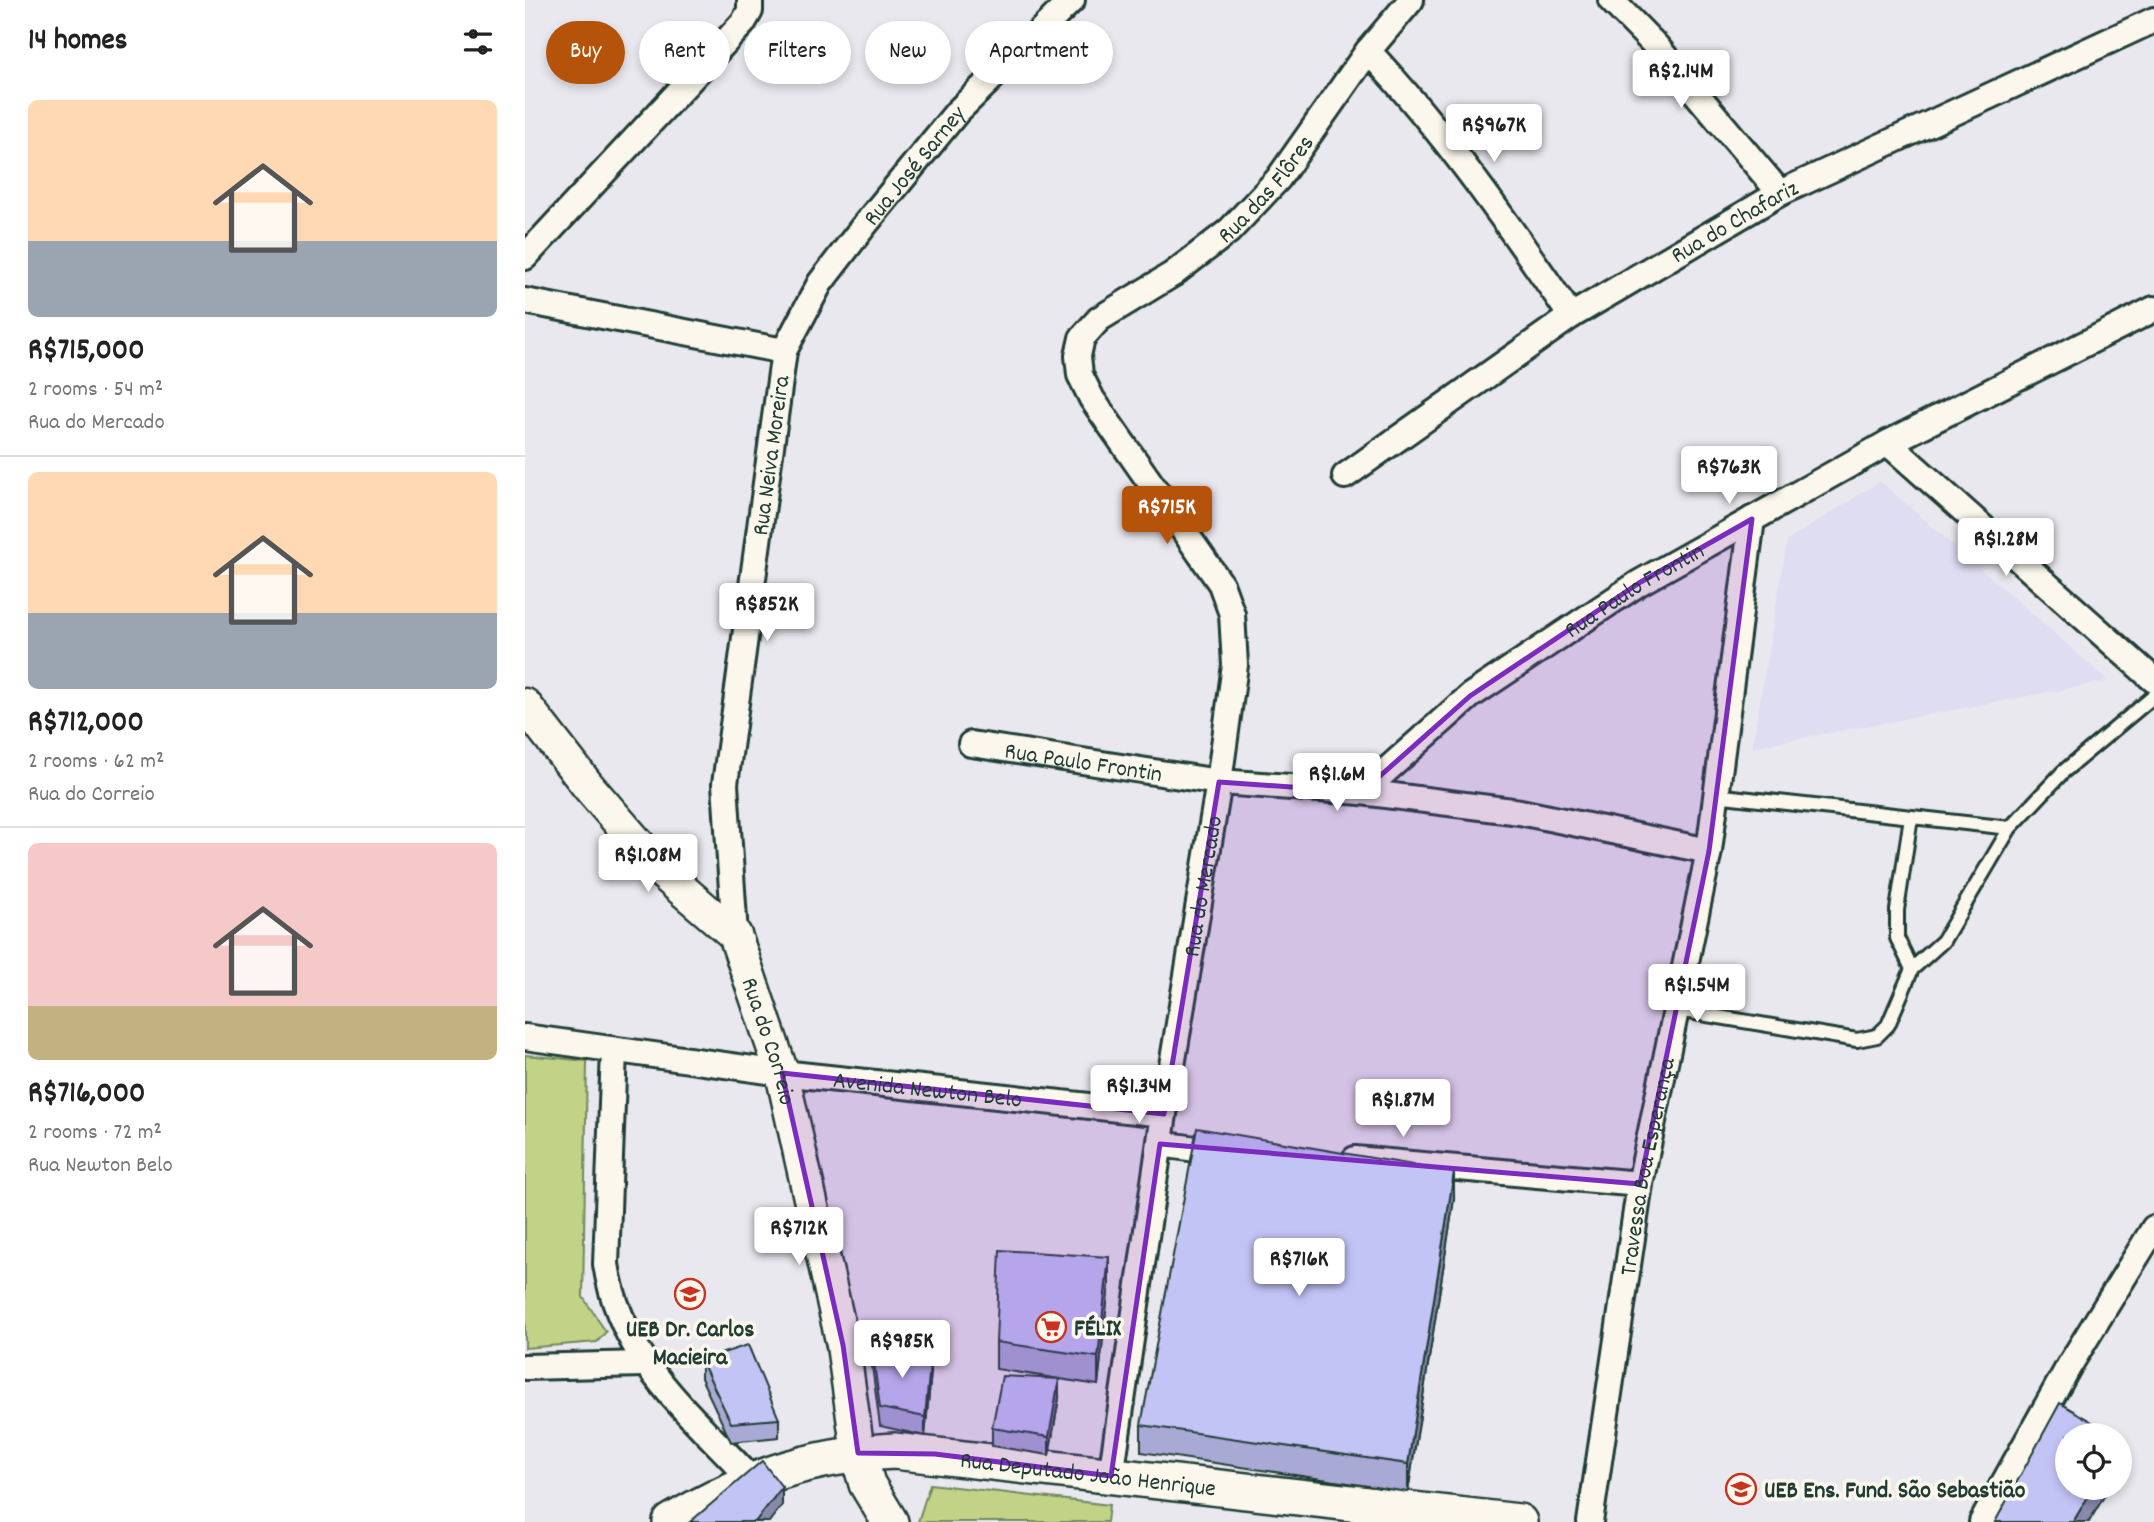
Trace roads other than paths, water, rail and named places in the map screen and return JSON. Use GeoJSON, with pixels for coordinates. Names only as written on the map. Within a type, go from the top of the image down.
{"type":"FeatureCollection","features":[{"type":"Feature","properties":{"kind":"main road","name":"Rua Deputado João Henrique"},"geometry":{"type":"LineString","coordinates":[[671,1522],[751,1479],[804,1462],[858,1453],[935,1454],[1519,1522]]}},
{"type":"Feature","properties":{"kind":"main road"},"geometry":{"type":"LineString","coordinates":[[858,1453],[867,1484],[890,1522]]}},
{"type":"Feature","properties":{"kind":"street"},"geometry":{"type":"LineString","coordinates":[[525,257],[743,23],[750,11],[750,0]]}},
{"type":"Feature","properties":{"kind":"street","name":"Rua José Sarney"},"geometry":{"type":"LineString","coordinates":[[784,351],[820,283],[957,112],[1072,0]]}},
{"type":"Feature","properties":{"kind":"street","name":"Rua das Flôres"},"geometry":{"type":"LineString","coordinates":[[1082,338],[1099,319],[1173,274],[1229,231],[1278,179],[1368,51],[1411,0]]}},
{"type":"Feature","properties":{"kind":"street"},"geometry":{"type":"LineString","coordinates":[[1611,0],[1657,47],[1780,193]]}},
{"type":"Feature","properties":{"kind":"street","name":"Rua do Chafariz"},"geometry":{"type":"LineString","coordinates":[[1345,476],[1571,316],[1780,193],[2154,20]]}},
{"type":"Feature","properties":{"kind":"street"},"geometry":{"type":"LineString","coordinates":[[1368,51],[1419,106],[1478,181],[1571,316]]}},
{"type":"Feature","properties":{"kind":"street"},"geometry":{"type":"LineString","coordinates":[[525,301],[784,351]]}},
{"type":"Feature","properties":{"kind":"street","name":"Rua Paulo Frontin"},"geometry":{"type":"LineString","coordinates":[[1363,792],[1470,696],[1639,583],[1888,443],[2154,309]]}},
{"type":"Feature","properties":{"kind":"street","name":"Rua do Mercado"},"geometry":{"type":"LineString","coordinates":[[1082,338],[1078,356],[1080,375],[1092,399],[1221,584],[1232,614],[1234,665],[1219,782],[1164,1114],[1111,1476]]}},
{"type":"Feature","properties":{"kind":"street","name":"Rua Neiva Moreira"},"geometry":{"type":"LineString","coordinates":[[735,935],[725,785],[784,351]]}},
{"type":"Feature","properties":{"kind":"street"},"geometry":{"type":"LineString","coordinates":[[1888,443],[2154,680]]}},
{"type":"Feature","properties":{"kind":"street","name":"Travessa Boa Esperança"},"geometry":{"type":"LineString","coordinates":[[1590,1522],[1640,1184],[1709,851],[1752,519]]}},
{"type":"Feature","properties":{"kind":"street"},"geometry":{"type":"LineString","coordinates":[[525,705],[588,786],[664,874],[735,935]]}},
{"type":"Feature","properties":{"kind":"street","name":"Rua Paulo Frontin"},"geometry":{"type":"LineString","coordinates":[[971,744],[1219,782],[1363,792],[1520,813],[1709,851]]}},
{"type":"Feature","properties":{"kind":"street","name":"Rua do Correio"},"geometry":{"type":"LineString","coordinates":[[735,935],[782,1073],[843,1345],[858,1453]]}},
{"type":"Feature","properties":{"kind":"street","name":"Avenida Newton Belo"},"geometry":{"type":"LineString","coordinates":[[525,1037],[782,1073],[1164,1114]]}},
{"type":"Feature","properties":{"kind":"street"},"geometry":{"type":"LineString","coordinates":[[614,1050],[606,1264],[610,1292],[619,1316],[644,1364],[751,1479]]}},
{"type":"Feature","properties":{"kind":"street"},"geometry":{"type":"LineString","coordinates":[[1160,1144],[1250,1155]]}},
{"type":"Feature","properties":{"kind":"street"},"geometry":{"type":"LineString","coordinates":[[1334,1158],[1640,1184]]}},
{"type":"Feature","properties":{"kind":"street"},"geometry":{"type":"LineString","coordinates":[[1982,1522],[2070,1366],[2154,1228]]}},
{"type":"Feature","properties":{"kind":"street"},"geometry":{"type":"LineString","coordinates":[[525,1367],[644,1364]]}},
{"type":"Feature","properties":{"kind":"lane"},"geometry":{"type":"LineString","coordinates":[[1677,1010],[1865,1040],[1877,1036],[1888,1025],[1912,969],[1943,940],[2010,828],[2063,772],[2154,696]]}},
{"type":"Feature","properties":{"kind":"lane"},"geometry":{"type":"LineString","coordinates":[[1715,795],[2010,828]]}},
{"type":"Feature","properties":{"kind":"lane"},"geometry":{"type":"LineString","coordinates":[[1911,817],[1897,910],[1898,938],[1912,969]]}},
{"type":"Feature","properties":{"kind":"place","name":"UEB Dr. Carlos Macieira"},"geometry":{"type":"Point","coordinates":[690,1294]}},
{"type":"Feature","properties":{"kind":"place","name":"FÉLIX"},"geometry":{"type":"Point","coordinates":[1051,1327]}},
{"type":"Feature","properties":{"kind":"place","name":"UEB Ens. Fund. São Sebastião"},"geometry":{"type":"Point","coordinates":[1741,1489]}}]}
